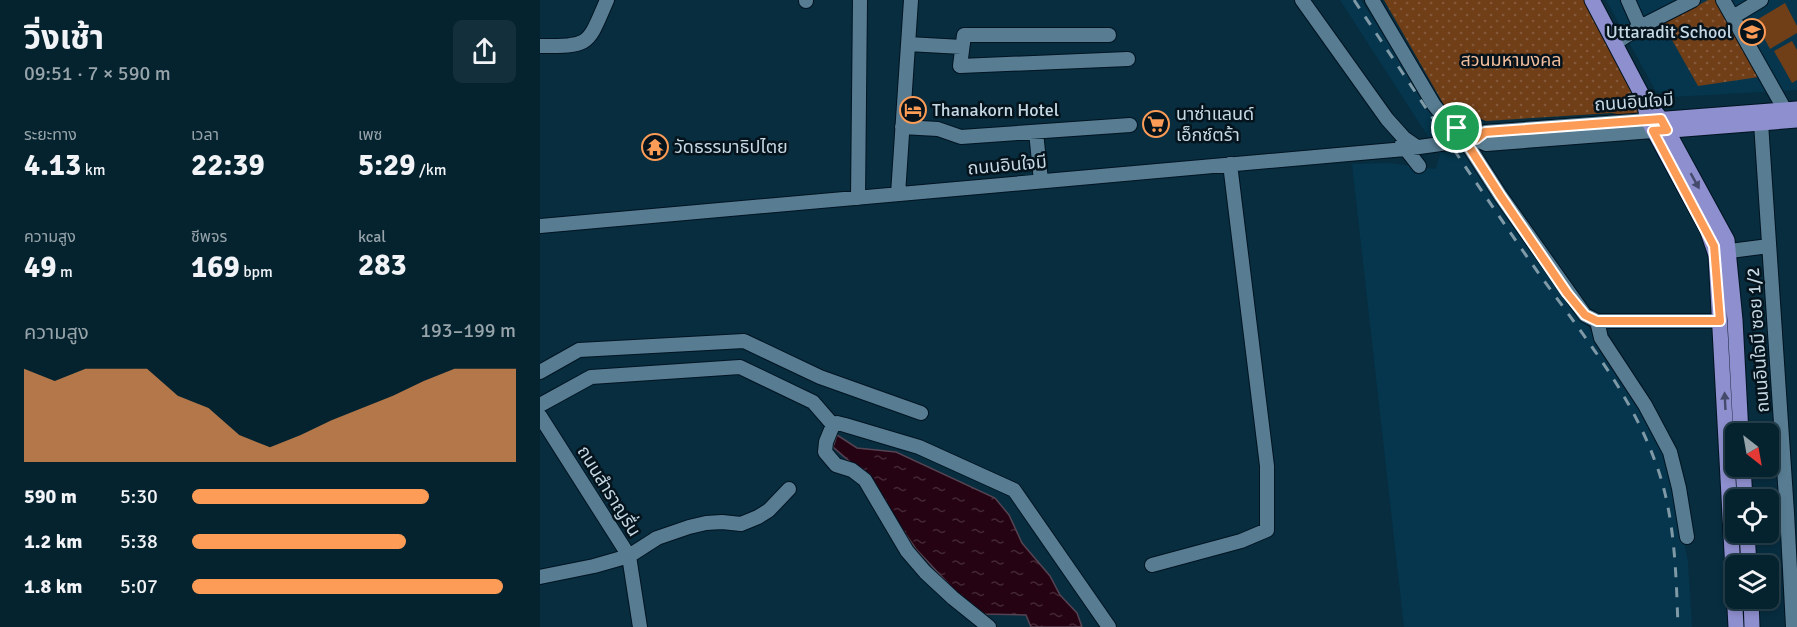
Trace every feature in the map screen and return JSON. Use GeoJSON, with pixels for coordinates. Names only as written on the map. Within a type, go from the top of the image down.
{"type":"FeatureCollection","features":[{"type":"Feature","properties":{"kind":"main road"},"geometry":{"type":"LineString","coordinates":[[1592,0],[1657,125],[1714,246],[1737,627]]}},
{"type":"Feature","properties":{"kind":"main road","name":"ถนนอินใจมี"},"geometry":{"type":"LineString","coordinates":[[1657,125],[1761,123],[1791,115]]}},
{"type":"Feature","properties":{"kind":"main road","name":"ถนนอินใจมี"},"geometry":{"type":"LineString","coordinates":[[1657,125],[1791,115]]}},
{"type":"Feature","properties":{"kind":"main road"},"geometry":{"type":"LineString","coordinates":[[1657,125],[1719,223],[1727,240],[1730,251],[1741,423]]}},
{"type":"Feature","properties":{"kind":"main road"},"geometry":{"type":"LineString","coordinates":[[1751,609],[1752,627]]}},
{"type":"Feature","properties":{"kind":"street"},"geometry":{"type":"LineString","coordinates":[[540,46],[572,46],[585,42],[593,31],[607,0]]}},
{"type":"Feature","properties":{"kind":"street"},"geometry":{"type":"LineString","coordinates":[[858,198],[860,0]]}},
{"type":"Feature","properties":{"kind":"street"},"geometry":{"type":"LineString","coordinates":[[898,194],[911,0]]}},
{"type":"Feature","properties":{"kind":"street"},"geometry":{"type":"LineString","coordinates":[[1302,0],[1387,119],[1411,148],[1419,166]]}},
{"type":"Feature","properties":{"kind":"street"},"geometry":{"type":"LineString","coordinates":[[1372,0],[1434,105],[1471,140],[1500,195],[1567,293],[1585,315],[1597,321],[1720,321]]}},
{"type":"Feature","properties":{"kind":"street"},"geometry":{"type":"LineString","coordinates":[[1628,0],[1640,27]]}},
{"type":"Feature","properties":{"kind":"street"},"geometry":{"type":"LineString","coordinates":[[1615,44],[1640,27],[1693,0]]}},
{"type":"Feature","properties":{"kind":"street"},"geometry":{"type":"LineString","coordinates":[[1723,0],[1791,115]]}},
{"type":"Feature","properties":{"kind":"street"},"geometry":{"type":"LineString","coordinates":[[1732,17],[1761,0]]}},
{"type":"Feature","properties":{"kind":"street"},"geometry":{"type":"LineString","coordinates":[[1109,35],[964,35],[960,66],[1128,59]]}},
{"type":"Feature","properties":{"kind":"street"},"geometry":{"type":"LineString","coordinates":[[908,44],[962,48]]}},
{"type":"Feature","properties":{"kind":"street"},"geometry":{"type":"LineString","coordinates":[[1387,119],[1393,141],[1389,150]]}},
{"type":"Feature","properties":{"kind":"street","name":"ถนนอินใจมี ซอย 1/2"},"geometry":{"type":"LineString","coordinates":[[1761,123],[1792,512],[1794,622]]}},
{"type":"Feature","properties":{"kind":"street"},"geometry":{"type":"LineString","coordinates":[[902,127],[938,129],[961,137],[1130,125]]}},
{"type":"Feature","properties":{"kind":"street"},"geometry":{"type":"LineString","coordinates":[[1449,144],[1454,136],[1454,125]]}},
{"type":"Feature","properties":{"kind":"street","name":"ถนนอินใจมี"},"geometry":{"type":"LineString","coordinates":[[540,226],[1230,165],[1471,140],[1486,144],[1657,125]]}},
{"type":"Feature","properties":{"kind":"street"},"geometry":{"type":"LineString","coordinates":[[1036,132],[1041,181]]}},
{"type":"Feature","properties":{"kind":"street"},"geometry":{"type":"LineString","coordinates":[[1152,565],[1241,541],[1267,530],[1267,466],[1230,165]]}},
{"type":"Feature","properties":{"kind":"street"},"geometry":{"type":"LineString","coordinates":[[1730,251],[1769,246]]}},
{"type":"Feature","properties":{"kind":"street"},"geometry":{"type":"LineString","coordinates":[[1597,321],[1601,338],[1645,405],[1670,452],[1687,537]]}},
{"type":"Feature","properties":{"kind":"street"},"geometry":{"type":"LineString","coordinates":[[540,372],[579,350],[744,341],[820,377],[921,413]]}},
{"type":"Feature","properties":{"kind":"street"},"geometry":{"type":"LineString","coordinates":[[540,405],[591,376],[740,367],[813,402],[833,425]]}},
{"type":"Feature","properties":{"kind":"street","name":"ถนนสำราญรื่น"},"geometry":{"type":"LineString","coordinates":[[540,416],[629,556],[640,627]]}},
{"type":"Feature","properties":{"kind":"street"},"geometry":{"type":"LineString","coordinates":[[989,627],[953,598],[925,572],[907,551],[865,480],[852,470],[836,465],[825,452],[826,442],[833,425],[845,424],[919,447],[1014,490],[1109,627]]}},
{"type":"Feature","properties":{"kind":"street"},"geometry":{"type":"LineString","coordinates":[[540,577],[629,556],[657,538],[688,527],[722,522],[741,524],[764,514],[789,489]]}},
{"type":"Feature","properties":{"kind":"shaded area"},"geometry":{"type":"Polygon","coordinates":[[[1340,0],[1361,0],[1407,71],[1611,359],[1668,458],[1688,562],[1692,627],[1404,627],[1352,164],[1389,163],[1436,169],[1440,155],[1340,0]]]}},
{"type":"Feature","properties":{"kind":"shaded area"},"geometry":{"type":"Polygon","coordinates":[[[1606,0],[1797,0],[1797,90],[1672,97],[1655,90],[1606,0]]]}},
{"type":"Feature","properties":{"kind":"green space","name":"สวนมหามงคล"},"geometry":{"type":"Polygon","coordinates":[[[1384,0],[1589,0],[1648,120],[1612,113],[1486,121],[1444,105],[1384,0]]]}},
{"type":"Feature","properties":{"kind":"green space"},"geometry":{"type":"Polygon","coordinates":[[[1708,0],[1718,0],[1759,77],[1698,86],[1663,24],[1708,0]]]}},
{"type":"Feature","properties":{"kind":"green space"},"geometry":{"type":"Polygon","coordinates":[[[1785,3],[1797,26],[1797,33],[1770,49],[1755,21],[1785,3]]]}},
{"type":"Feature","properties":{"kind":"green space"},"geometry":{"type":"Polygon","coordinates":[[[1792,41],[1797,50],[1797,80],[1792,83],[1774,51],[1792,41]]]}},
{"type":"Feature","properties":{"kind":"water"},"geometry":{"type":"Polygon","coordinates":[[[837,435],[857,448],[896,452],[995,498],[1009,515],[1022,543],[1050,576],[1060,595],[1077,613],[1082,627],[1031,627],[1026,615],[984,614],[958,594],[916,549],[863,473],[833,447],[837,435]]]}},
{"type":"Feature","properties":{"kind":"railway"},"geometry":{"type":"LineString","coordinates":[[1354,0],[1508,229],[1599,357],[1644,434],[1662,481],[1671,522],[1678,627]]}},
{"type":"Feature","properties":{"kind":"place","name":"Uttaradit School"},"geometry":{"type":"Point","coordinates":[1752,32]}},
{"type":"Feature","properties":{"kind":"place","name":"Thanakorn Hotel"},"geometry":{"type":"Point","coordinates":[913,110]}},
{"type":"Feature","properties":{"kind":"place","name":"นาซ่าแลนด์ เอ็กซ์ตร้า"},"geometry":{"type":"Point","coordinates":[1156,124]}},
{"type":"Feature","properties":{"kind":"place","name":"วัดธรรมาธิปไตย"},"geometry":{"type":"Point","coordinates":[655,147]}},
{"type":"Feature","properties":{"kind":"route"},"geometry":{"type":"LineString","coordinates":[[1661,119],[1667,130],[1653,131],[1714,246],[1720,321],[1597,321],[1585,315],[1567,293],[1457,128],[1476,139],[1485,132],[1661,119]]}}]}
